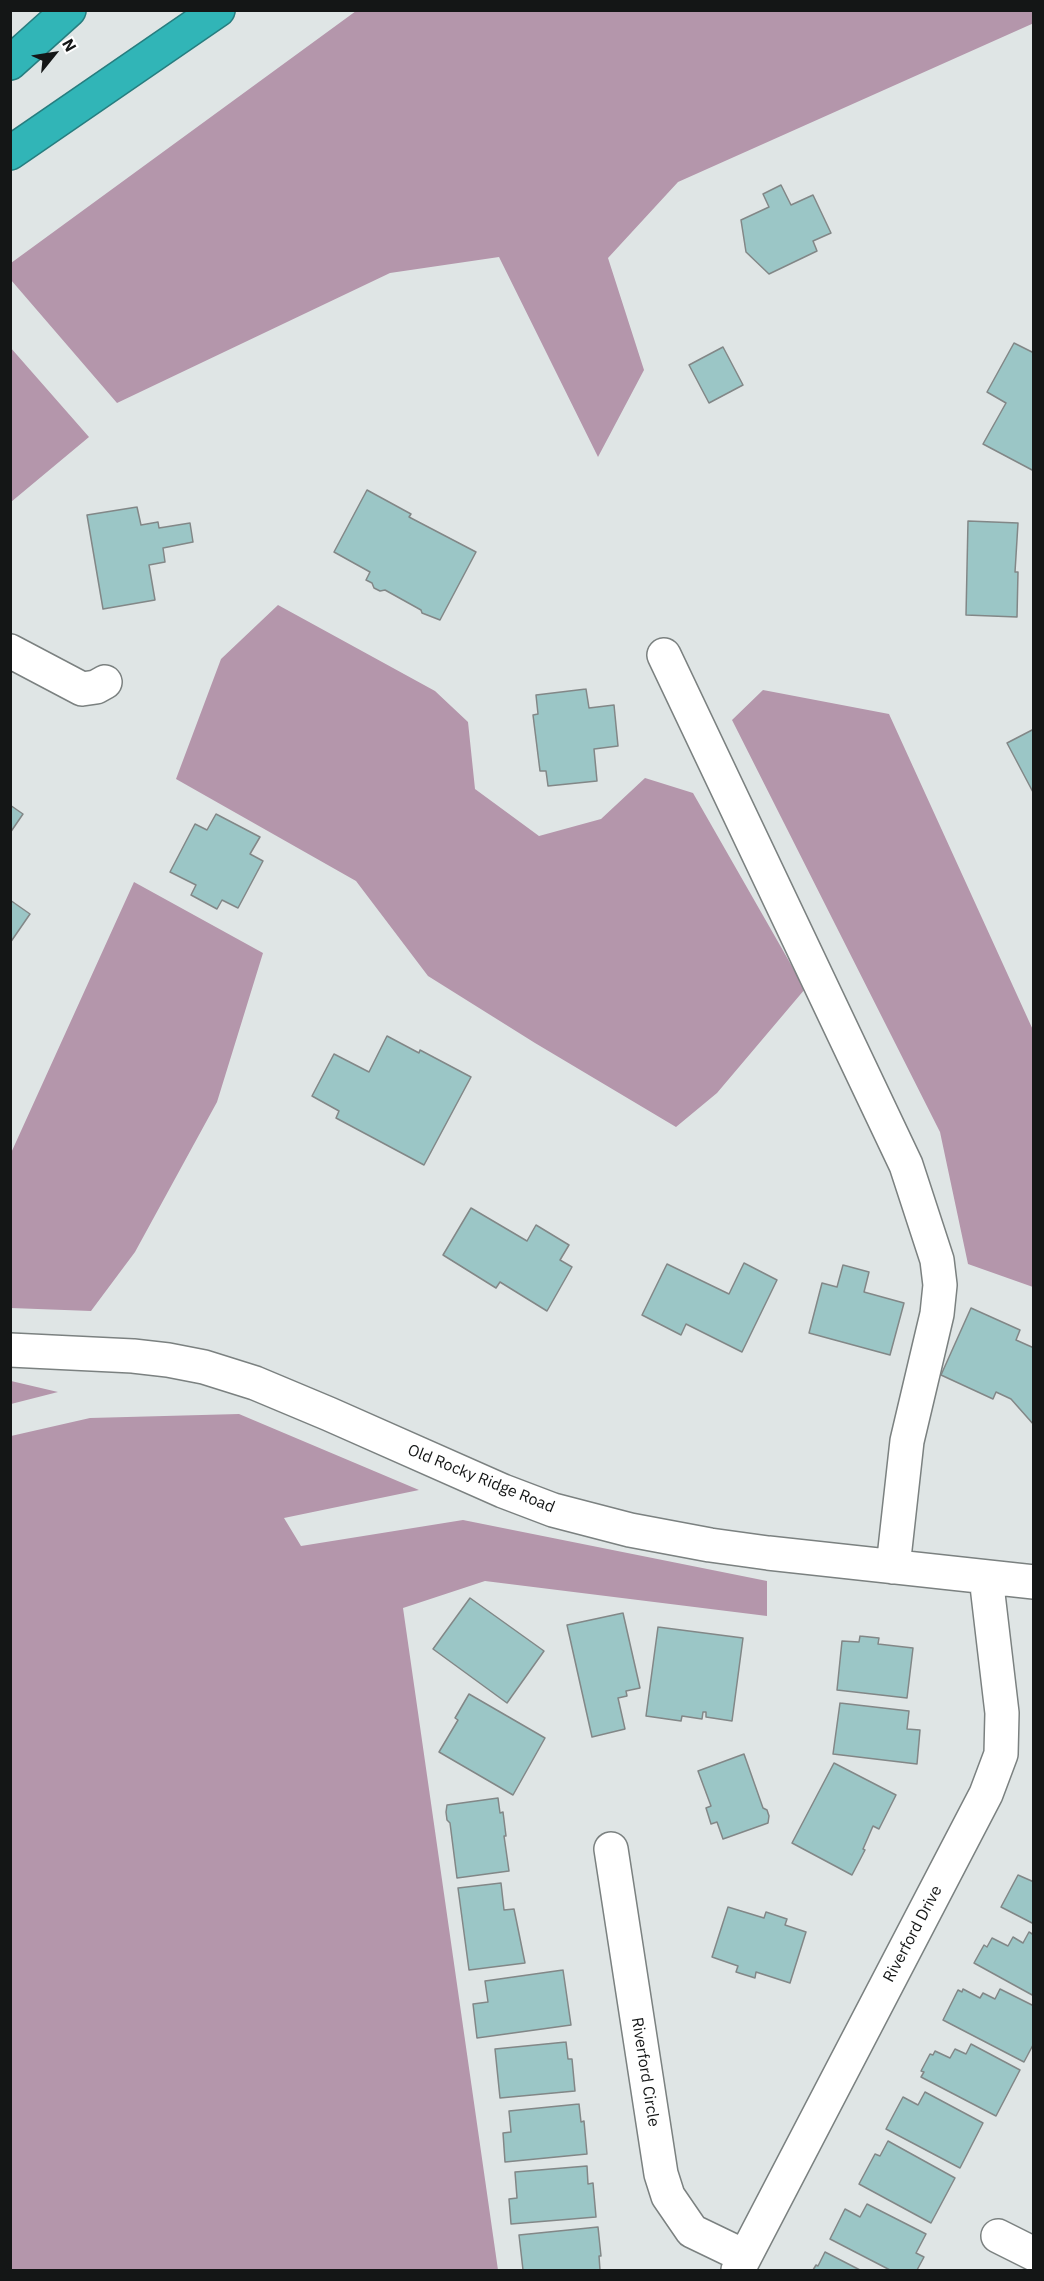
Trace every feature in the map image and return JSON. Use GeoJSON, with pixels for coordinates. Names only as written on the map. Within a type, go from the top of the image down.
{"type":"FeatureCollection","features":[{"type":"Feature","properties":{"kind":"highway"},"geometry":{"type":"LineString","coordinates":[[10,63],[69,10]]}},
{"type":"Feature","properties":{"kind":"highway"},"geometry":{"type":"LineString","coordinates":[[10,153],[218,10]]}},
{"type":"Feature","properties":{"kind":"street"},"geometry":{"type":"LineString","coordinates":[[10,651],[81,689],[96,687],[105,682]]}},
{"type":"Feature","properties":{"kind":"street"},"geometry":{"type":"LineString","coordinates":[[664,655],[906,1165],[937,1260],[940,1285],[937,1314],[907,1441],[893,1567]]}},
{"type":"Feature","properties":{"kind":"street","name":"Old Rocky Ridge Road"},"geometry":{"type":"LineString","coordinates":[[10,1350],[115,1354],[204,1367],[255,1383],[502,1491],[553,1510],[630,1530],[710,1545],[1034,1582]]}},
{"type":"Feature","properties":{"kind":"street","name":"Riverford Drive"},"geometry":{"type":"LineString","coordinates":[[741,2264],[986,1794],[1001,1754],[1002,1713],[987,1577]]}},
{"type":"Feature","properties":{"kind":"street","name":"Riverford Circle"},"geometry":{"type":"LineString","coordinates":[[611,1850],[661,2174],[668,2196],[692,2231],[741,2264]]}},
{"type":"Feature","properties":{"kind":"street"},"geometry":{"type":"LineString","coordinates":[[998,2236],[1034,2254]]}},
{"type":"Feature","properties":{"kind":"shaded area"},"geometry":{"type":"Polygon","coordinates":[[[1033,10],[1034,23],[678,182],[608,258],[644,370],[598,457],[499,257],[390,273],[117,403],[11,280],[11,263],[356,11],[1033,10]]]}},
{"type":"Feature","properties":{"kind":"shaded area"},"geometry":{"type":"Polygon","coordinates":[[[10,347],[89,437],[11,502],[10,502],[10,347]]]}},
{"type":"Feature","properties":{"kind":"shaded area"},"geometry":{"type":"Polygon","coordinates":[[[278,605],[435,691],[468,722],[475,789],[539,836],[601,819],[645,778],[693,793],[805,989],[717,1093],[676,1127],[428,976],[356,881],[176,779],[221,659],[278,605]]]}},
{"type":"Feature","properties":{"kind":"shaded area"},"geometry":{"type":"Polygon","coordinates":[[[763,690],[889,714],[1033,1030],[1033,1287],[968,1264],[940,1132],[732,720],[763,690]]]}},
{"type":"Feature","properties":{"kind":"shaded area"},"geometry":{"type":"Polygon","coordinates":[[[134,882],[263,953],[217,1102],[135,1252],[91,1311],[11,1308],[11,1153],[134,882]]]}},
{"type":"Feature","properties":{"kind":"shaded area"},"geometry":{"type":"Polygon","coordinates":[[[11,1381],[58,1392],[11,1404],[11,1381]]]}},
{"type":"Feature","properties":{"kind":"shaded area"},"geometry":{"type":"Polygon","coordinates":[[[239,1414],[419,1490],[284,1518],[301,1546],[463,1520],[767,1581],[767,1616],[485,1581],[403,1608],[498,2270],[11,2270],[11,1436],[90,1418],[239,1414]]]}},
{"type":"Feature","properties":{"kind":"building"},"geometry":{"type":"Polygon","coordinates":[[[781,185],[791,205],[813,195],[831,233],[813,241],[817,251],[769,274],[746,252],[741,220],[769,207],[763,194],[781,185]]]}},
{"type":"Feature","properties":{"kind":"building"},"geometry":{"type":"Polygon","coordinates":[[[1014,343],[1034,353],[1034,471],[983,444],[1006,403],[987,392],[1014,343]]]}},
{"type":"Feature","properties":{"kind":"building"},"geometry":{"type":"Polygon","coordinates":[[[723,347],[743,385],[709,403],[689,365],[723,347]]]}},
{"type":"Feature","properties":{"kind":"building"},"geometry":{"type":"Polygon","coordinates":[[[367,490],[411,514],[409,517],[476,552],[440,620],[422,613],[421,610],[385,590],[380,591],[374,588],[372,583],[366,580],[370,572],[334,552],[367,490]]]}},
{"type":"Feature","properties":{"kind":"building"},"geometry":{"type":"Polygon","coordinates":[[[137,507],[141,525],[158,522],[159,528],[190,523],[193,542],[163,548],[165,562],[149,565],[155,600],[103,609],[87,515],[137,507]]]}},
{"type":"Feature","properties":{"kind":"building"},"geometry":{"type":"Polygon","coordinates":[[[968,521],[1018,523],[1015,572],[1018,572],[1017,617],[966,615],[968,521]]]}},
{"type":"Feature","properties":{"kind":"building"},"geometry":{"type":"Polygon","coordinates":[[[586,689],[589,708],[614,705],[618,746],[594,749],[597,781],[548,786],[546,771],[540,771],[533,715],[538,714],[536,695],[586,689]]]}},
{"type":"Feature","properties":{"kind":"building"},"geometry":{"type":"Polygon","coordinates":[[[1034,729],[1034,794],[1007,743],[1034,729]]]}},
{"type":"Feature","properties":{"kind":"building"},"geometry":{"type":"Polygon","coordinates":[[[10,805],[23,814],[10,833],[10,805]]]}},
{"type":"Feature","properties":{"kind":"building"},"geometry":{"type":"Polygon","coordinates":[[[216,814],[260,837],[250,854],[263,861],[238,908],[222,900],[217,909],[191,895],[196,885],[170,872],[195,824],[207,830],[216,814]]]}},
{"type":"Feature","properties":{"kind":"building"},"geometry":{"type":"Polygon","coordinates":[[[10,900],[30,914],[10,943],[10,900]]]}},
{"type":"Feature","properties":{"kind":"building"},"geometry":{"type":"Polygon","coordinates":[[[387,1036],[419,1053],[420,1050],[471,1077],[424,1165],[336,1118],[339,1111],[312,1096],[334,1054],[369,1072],[387,1036]]]}},
{"type":"Feature","properties":{"kind":"building"},"geometry":{"type":"Polygon","coordinates":[[[471,1208],[527,1241],[536,1225],[569,1245],[560,1260],[572,1267],[547,1311],[500,1282],[496,1288],[443,1255],[471,1208]]]}},
{"type":"Feature","properties":{"kind":"building"},"geometry":{"type":"Polygon","coordinates":[[[744,1263],[777,1280],[742,1352],[686,1324],[681,1335],[642,1315],[667,1264],[729,1294],[744,1263]]]}},
{"type":"Feature","properties":{"kind":"building"},"geometry":{"type":"Polygon","coordinates":[[[843,1265],[869,1272],[864,1292],[904,1303],[890,1355],[809,1333],[822,1283],[837,1287],[843,1265]]]}},
{"type":"Feature","properties":{"kind":"building"},"geometry":{"type":"Polygon","coordinates":[[[971,1308],[1020,1330],[1016,1340],[1034,1348],[1034,1425],[1011,1399],[996,1392],[993,1399],[941,1375],[971,1308]]]}},
{"type":"Feature","properties":{"kind":"building"},"geometry":{"type":"Polygon","coordinates":[[[470,1598],[544,1651],[507,1703],[433,1649],[470,1598]]]}},
{"type":"Feature","properties":{"kind":"building"},"geometry":{"type":"Polygon","coordinates":[[[623,1613],[640,1688],[626,1691],[627,1696],[618,1698],[625,1729],[592,1737],[567,1625],[623,1613]]]}},
{"type":"Feature","properties":{"kind":"building"},"geometry":{"type":"Polygon","coordinates":[[[658,1627],[743,1638],[732,1721],[706,1717],[706,1712],[703,1712],[702,1719],[682,1716],[681,1721],[646,1716],[658,1627]]]}},
{"type":"Feature","properties":{"kind":"building"},"geometry":{"type":"Polygon","coordinates":[[[860,1636],[879,1638],[878,1644],[913,1648],[907,1698],[837,1690],[842,1641],[859,1642],[860,1636]]]}},
{"type":"Feature","properties":{"kind":"building"},"geometry":{"type":"Polygon","coordinates":[[[469,1694],[545,1738],[513,1795],[439,1752],[458,1720],[455,1718],[469,1694]]]}},
{"type":"Feature","properties":{"kind":"building"},"geometry":{"type":"Polygon","coordinates":[[[840,1703],[909,1711],[907,1729],[920,1730],[917,1764],[833,1754],[840,1703]]]}},
{"type":"Feature","properties":{"kind":"building"},"geometry":{"type":"Polygon","coordinates":[[[744,1754],[763,1808],[767,1810],[768,1823],[723,1839],[717,1822],[711,1824],[706,1808],[711,1806],[698,1771],[744,1754]]]}},
{"type":"Feature","properties":{"kind":"building"},"geometry":{"type":"Polygon","coordinates":[[[834,1763],[896,1795],[879,1829],[873,1826],[863,1849],[865,1850],[852,1875],[792,1843],[834,1763]]]}},
{"type":"Feature","properties":{"kind":"building"},"geometry":{"type":"Polygon","coordinates":[[[498,1798],[500,1813],[503,1812],[509,1871],[457,1878],[450,1823],[447,1820],[447,1805],[498,1798]]]}},
{"type":"Feature","properties":{"kind":"building"},"geometry":{"type":"Polygon","coordinates":[[[1018,1875],[1034,1882],[1034,1924],[1001,1907],[1018,1875]]]}},
{"type":"Feature","properties":{"kind":"building"},"geometry":{"type":"Polygon","coordinates":[[[501,1883],[504,1910],[514,1909],[525,1963],[469,1970],[458,1888],[501,1883]]]}},
{"type":"Feature","properties":{"kind":"building"},"geometry":{"type":"Polygon","coordinates":[[[728,1907],[764,1918],[766,1912],[787,1919],[785,1925],[806,1932],[790,1983],[756,1972],[755,1978],[736,1972],[738,1966],[712,1957],[728,1907]]]}},
{"type":"Feature","properties":{"kind":"building"},"geometry":{"type":"Polygon","coordinates":[[[1029,1932],[1034,1935],[1034,1996],[974,1963],[984,1945],[987,1947],[992,1938],[1008,1946],[1013,1937],[1023,1943],[1029,1932]]]}},
{"type":"Feature","properties":{"kind":"building"},"geometry":{"type":"Polygon","coordinates":[[[563,1970],[571,2025],[477,2038],[473,2004],[488,2002],[485,1981],[563,1970]]]}},
{"type":"Feature","properties":{"kind":"building"},"geometry":{"type":"Polygon","coordinates":[[[963,1989],[980,1998],[983,1993],[995,1999],[1000,1989],[1034,2006],[1034,2043],[1024,2062],[943,2020],[958,1990],[962,1992],[963,1989]]]}},
{"type":"Feature","properties":{"kind":"building"},"geometry":{"type":"Polygon","coordinates":[[[566,2042],[568,2059],[572,2059],[575,2091],[500,2098],[495,2049],[566,2042]]]}},
{"type":"Feature","properties":{"kind":"building"},"geometry":{"type":"Polygon","coordinates":[[[971,2044],[1020,2070],[996,2116],[921,2077],[924,2072],[921,2071],[930,2054],[933,2055],[935,2051],[950,2058],[955,2049],[966,2054],[971,2044]]]}},
{"type":"Feature","properties":{"kind":"building"},"geometry":{"type":"Polygon","coordinates":[[[925,2092],[983,2123],[960,2168],[886,2129],[903,2097],[918,2105],[925,2092]]]}},
{"type":"Feature","properties":{"kind":"building"},"geometry":{"type":"Polygon","coordinates":[[[579,2104],[581,2122],[584,2121],[587,2154],[505,2162],[503,2133],[511,2132],[509,2111],[579,2104]]]}},
{"type":"Feature","properties":{"kind":"building"},"geometry":{"type":"Polygon","coordinates":[[[888,2141],[955,2178],[931,2223],[859,2184],[875,2154],[880,2156],[888,2141]]]}},
{"type":"Feature","properties":{"kind":"building"},"geometry":{"type":"Polygon","coordinates":[[[587,2166],[588,2184],[593,2183],[596,2217],[511,2224],[509,2199],[517,2198],[515,2172],[587,2166]]]}},
{"type":"Feature","properties":{"kind":"building"},"geometry":{"type":"Polygon","coordinates":[[[867,2204],[926,2234],[916,2253],[924,2257],[917,2270],[890,2270],[830,2239],[845,2209],[860,2217],[867,2204]]]}},
{"type":"Feature","properties":{"kind":"building"},"geometry":{"type":"Polygon","coordinates":[[[598,2227],[600,2270],[523,2270],[519,2235],[598,2227]]]}},
{"type":"Feature","properties":{"kind":"building"},"geometry":{"type":"Polygon","coordinates":[[[825,2252],[860,2270],[813,2270],[816,2265],[818,2266],[825,2252]]]}}]}
